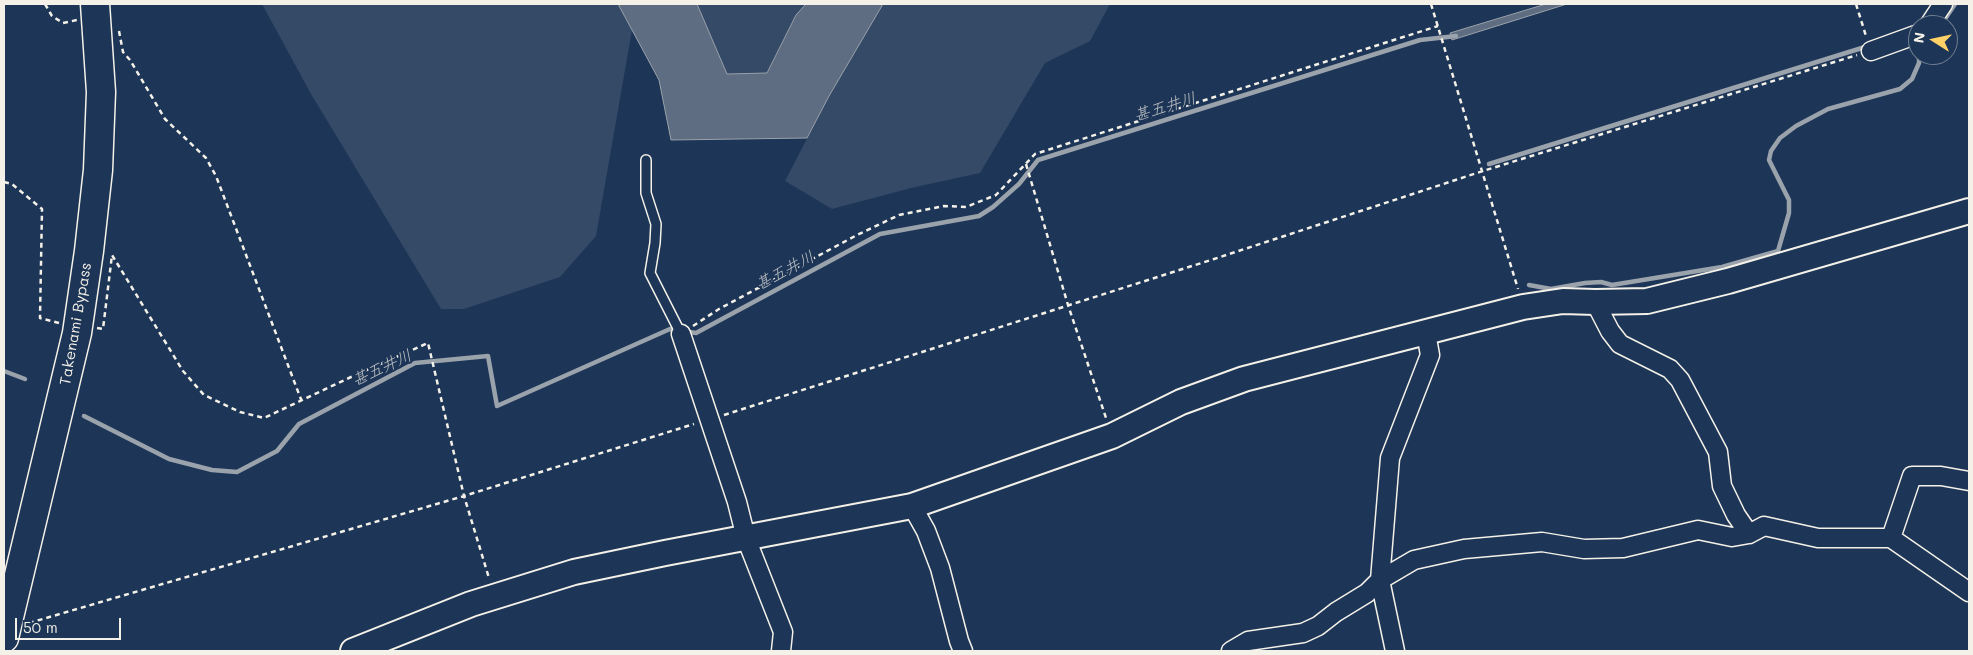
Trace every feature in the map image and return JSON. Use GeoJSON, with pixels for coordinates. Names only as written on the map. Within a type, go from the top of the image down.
{"type":"FeatureCollection","features":[{"type":"Feature","properties":{"kind":"highway","name":"Takenami Bypass"},"geometry":{"type":"LineString","coordinates":[[4,564],[89,251],[98,170],[101,92],[88,11]]}},
{"type":"Feature","properties":{"kind":"highway","name":"Takenami Bypass"},"geometry":{"type":"LineString","coordinates":[[5,634],[53,438],[70,325]]}},
{"type":"Feature","properties":{"kind":"street"},"geometry":{"type":"LineString","coordinates":[[1936,15],[1943,4]]}},
{"type":"Feature","properties":{"kind":"street"},"geometry":{"type":"LineString","coordinates":[[1871,51],[1908,38]]}},
{"type":"Feature","properties":{"kind":"street"},"geometry":{"type":"LineString","coordinates":[[353,651],[495,596],[574,572],[912,506],[1112,436],[1181,402],[1244,379],[1523,307],[1563,301],[1647,301],[1728,281],[1969,211]]}},
{"type":"Feature","properties":{"kind":"street"},"geometry":{"type":"LineString","coordinates":[[1595,302],[1610,332],[1620,344],[1670,369],[1680,380],[1718,452],[1722,486],[1736,515],[1749,534]]}},
{"type":"Feature","properties":{"kind":"street"},"geometry":{"type":"LineString","coordinates":[[1395,651],[1380,580],[1390,458],[1430,355],[1426,333]]}},
{"type":"Feature","properties":{"kind":"street"},"geometry":{"type":"LineString","coordinates":[[681,334],[737,502],[746,538],[783,632],[781,651]]}},
{"type":"Feature","properties":{"kind":"street"},"geometry":{"type":"LineString","coordinates":[[1891,538],[1912,476],[1941,476],[1969,481]]}},
{"type":"Feature","properties":{"kind":"street"},"geometry":{"type":"LineString","coordinates":[[912,506],[926,530],[940,568],[963,651]]}},
{"type":"Feature","properties":{"kind":"street"},"geometry":{"type":"LineString","coordinates":[[1231,651],[1248,641],[1302,633],[1318,626],[1336,612],[1367,593],[1380,580],[1414,560],[1464,549],[1542,542],[1584,549],[1623,548],[1698,530],[1732,537],[1749,534],[1764,526],[1818,538],[1891,538],[1969,592]]}},
{"type":"Feature","properties":{"kind":"lane"},"geometry":{"type":"LineString","coordinates":[[646,160],[646,193],[656,224],[650,273],[681,334]]}},
{"type":"Feature","properties":{"kind":"path"},"geometry":{"type":"LineString","coordinates":[[45,4],[52,16],[62,23],[88,11],[116,16],[123,52],[130,60],[165,118],[206,158],[216,176],[302,402]]}},
{"type":"Feature","properties":{"kind":"path"},"geometry":{"type":"LineString","coordinates":[[1431,4],[1523,307]]}},
{"type":"Feature","properties":{"kind":"path"},"geometry":{"type":"LineString","coordinates":[[5,634],[464,496],[1068,305],[1483,171],[1871,51],[1856,4]]}},
{"type":"Feature","properties":{"kind":"path"},"geometry":{"type":"LineString","coordinates":[[681,334],[719,309],[857,235],[899,215],[944,206],[966,207],[996,195],[1035,154],[1438,26]]}},
{"type":"Feature","properties":{"kind":"path"},"geometry":{"type":"LineString","coordinates":[[1026,164],[1068,305],[1112,436]]}},
{"type":"Feature","properties":{"kind":"path"},"geometry":{"type":"LineString","coordinates":[[4,182],[12,184],[42,209],[40,318],[70,325],[103,329],[112,255],[183,371],[204,395],[240,412],[264,418],[428,343],[464,496],[495,596]]}},
{"type":"Feature","properties":{"kind":"shaded area"},"geometry":{"type":"Polygon","coordinates":[[[262,4],[618,4],[632,30],[596,236],[560,277],[464,309],[441,309],[311,94],[262,4]]]}},
{"type":"Feature","properties":{"kind":"shaded area"},"geometry":{"type":"Polygon","coordinates":[[[618,4],[697,4],[727,74],[767,73],[796,15],[806,4],[883,4],[829,96],[807,138],[671,140],[659,80],[618,4]]]}},
{"type":"Feature","properties":{"kind":"shaded area"},"geometry":{"type":"Polygon","coordinates":[[[697,4],[806,4],[796,15],[767,73],[727,74],[697,4]]]}},
{"type":"Feature","properties":{"kind":"shaded area"},"geometry":{"type":"Polygon","coordinates":[[[883,4],[1110,4],[1090,41],[1045,63],[980,173],[911,188],[832,209],[785,181],[829,96],[883,4]]]}},
{"type":"Feature","properties":{"kind":"shaded area"},"geometry":{"type":"Polygon","coordinates":[[[1546,4],[1567,4],[1452,40],[1450,33],[1546,4]]]}},
{"type":"Feature","properties":{"kind":"waterway"},"geometry":{"type":"LineString","coordinates":[[1948,15],[1955,4]]}},
{"type":"Feature","properties":{"kind":"waterway","name":"甚五井川"},"geometry":{"type":"LineString","coordinates":[[84,416],[169,459],[212,470],[237,472],[277,451],[299,424],[415,363],[488,356],[497,406],[670,329],[696,333],[880,234],[979,216],[993,207],[1019,184],[1038,160],[1420,40],[1456,36]]}},
{"type":"Feature","properties":{"kind":"waterway"},"geometry":{"type":"LineString","coordinates":[[1489,164],[1865,47]]}},
{"type":"Feature","properties":{"kind":"waterway"},"geometry":{"type":"LineString","coordinates":[[1529,285],[1551,289],[1585,283],[1601,282],[1612,285],[1722,267],[1778,251],[1789,213],[1789,200],[1769,160],[1771,151],[1780,138],[1796,126],[1828,109],[1900,89],[1912,79],[1918,65]]}},
{"type":"Feature","properties":{"kind":"waterway","name":"甚五井川"},"geometry":{"type":"LineString","coordinates":[[4,371],[25,379]]}}]}
